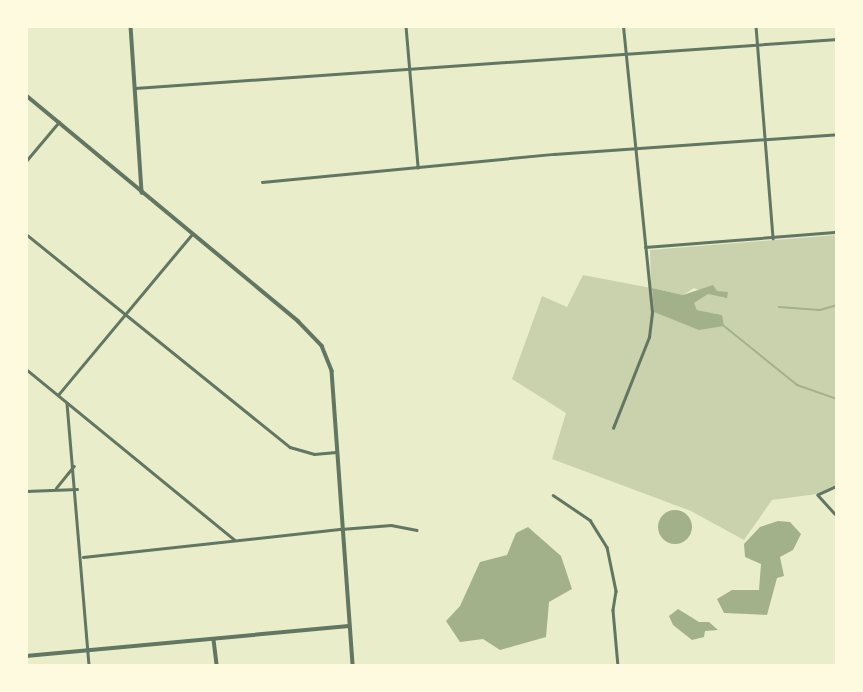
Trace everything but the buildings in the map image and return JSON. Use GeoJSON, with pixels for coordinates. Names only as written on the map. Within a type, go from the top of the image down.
{"type":"FeatureCollection","features":[{"type":"Feature","properties":{"kind":"street"},"geometry":{"type":"LineString","coordinates":[[131,26],[142,193]]}},
{"type":"Feature","properties":{"kind":"street"},"geometry":{"type":"LineString","coordinates":[[406,26],[418,167]]}},
{"type":"Feature","properties":{"kind":"street"},"geometry":{"type":"LineString","coordinates":[[613,428],[649,337],[652,312],[633,151],[624,26]]}},
{"type":"Feature","properties":{"kind":"street"},"geometry":{"type":"LineString","coordinates":[[756,26],[773,238]]}},
{"type":"Feature","properties":{"kind":"street"},"geometry":{"type":"LineString","coordinates":[[135,88],[410,71],[837,39]]}},
{"type":"Feature","properties":{"kind":"street"},"geometry":{"type":"LineString","coordinates":[[26,95],[298,321],[322,345],[332,372],[341,529],[353,666]]}},
{"type":"Feature","properties":{"kind":"street"},"geometry":{"type":"LineString","coordinates":[[26,162],[59,122]]}},
{"type":"Feature","properties":{"kind":"street"},"geometry":{"type":"LineString","coordinates":[[262,182],[837,134]]}},
{"type":"Feature","properties":{"kind":"street"},"geometry":{"type":"LineString","coordinates":[[645,247],[837,232]]}},
{"type":"Feature","properties":{"kind":"street"},"geometry":{"type":"LineString","coordinates":[[26,234],[124,316],[290,447],[314,454],[336,452]]}},
{"type":"Feature","properties":{"kind":"street"},"geometry":{"type":"LineString","coordinates":[[58,395],[192,234]]}},
{"type":"Feature","properties":{"kind":"street"},"geometry":{"type":"LineString","coordinates":[[26,369],[234,539]]}},
{"type":"Feature","properties":{"kind":"street"},"geometry":{"type":"LineString","coordinates":[[67,403],[83,557],[89,666]]}},
{"type":"Feature","properties":{"kind":"street"},"geometry":{"type":"LineString","coordinates":[[56,488],[75,464]]}},
{"type":"Feature","properties":{"kind":"street"},"geometry":{"type":"LineString","coordinates":[[837,486],[818,495],[837,516]]}},
{"type":"Feature","properties":{"kind":"street"},"geometry":{"type":"LineString","coordinates":[[26,491],[77,489]]}},
{"type":"Feature","properties":{"kind":"street"},"geometry":{"type":"LineString","coordinates":[[553,495],[590,520],[607,547],[616,591],[613,610],[618,666]]}},
{"type":"Feature","properties":{"kind":"street"},"geometry":{"type":"LineString","coordinates":[[83,557],[341,529],[391,525],[417,530]]}},
{"type":"Feature","properties":{"kind":"street"},"geometry":{"type":"LineString","coordinates":[[26,656],[349,626]]}},
{"type":"Feature","properties":{"kind":"street"},"geometry":{"type":"LineString","coordinates":[[214,639],[217,666]]}},
{"type":"Feature","properties":{"kind":"shaded area"},"geometry":{"type":"Polygon","coordinates":[[[837,235],[837,484],[817,494],[772,500],[744,540],[691,511],[552,459],[566,413],[512,379],[542,296],[567,307],[583,275],[651,288],[650,250],[837,235]],[[652,288],[654,312],[722,315],[697,310],[693,302],[708,294],[694,288],[683,295],[652,288]]]}},
{"type":"Feature","properties":{"kind":"shaded area"},"geometry":{"type":"Polygon","coordinates":[[[713,285],[717,291],[728,292],[727,298],[708,294],[694,303],[697,310],[722,315],[724,326],[699,330],[654,312],[652,288],[683,295],[713,285]]]}},
{"type":"Feature","properties":{"kind":"shaded area"},"geometry":{"type":"Polygon","coordinates":[[[675,510],[687,515],[692,527],[687,539],[675,544],[663,539],[658,527],[663,515],[675,510]]]}},
{"type":"Feature","properties":{"kind":"shaded area"},"geometry":{"type":"Polygon","coordinates":[[[778,521],[790,522],[801,534],[793,550],[780,557],[784,576],[777,578],[767,615],[724,613],[717,599],[732,590],[759,590],[761,564],[745,557],[744,544],[760,527],[778,521]]]}},
{"type":"Feature","properties":{"kind":"shaded area"},"geometry":{"type":"Polygon","coordinates":[[[528,527],[561,556],[572,589],[549,602],[546,637],[500,650],[483,639],[460,642],[446,621],[460,606],[480,562],[507,555],[516,533],[528,527]]]}},
{"type":"Feature","properties":{"kind":"shaded area"},"geometry":{"type":"Polygon","coordinates":[[[678,609],[699,622],[709,622],[718,630],[705,631],[704,637],[692,640],[673,625],[669,616],[678,609]]]}},
{"type":"Feature","properties":{"kind":"waterway"},"geometry":{"type":"LineString","coordinates":[[779,307],[820,310],[837,305]]}},
{"type":"Feature","properties":{"kind":"waterway"},"geometry":{"type":"LineString","coordinates":[[724,326],[797,385],[837,399]]}}]}
